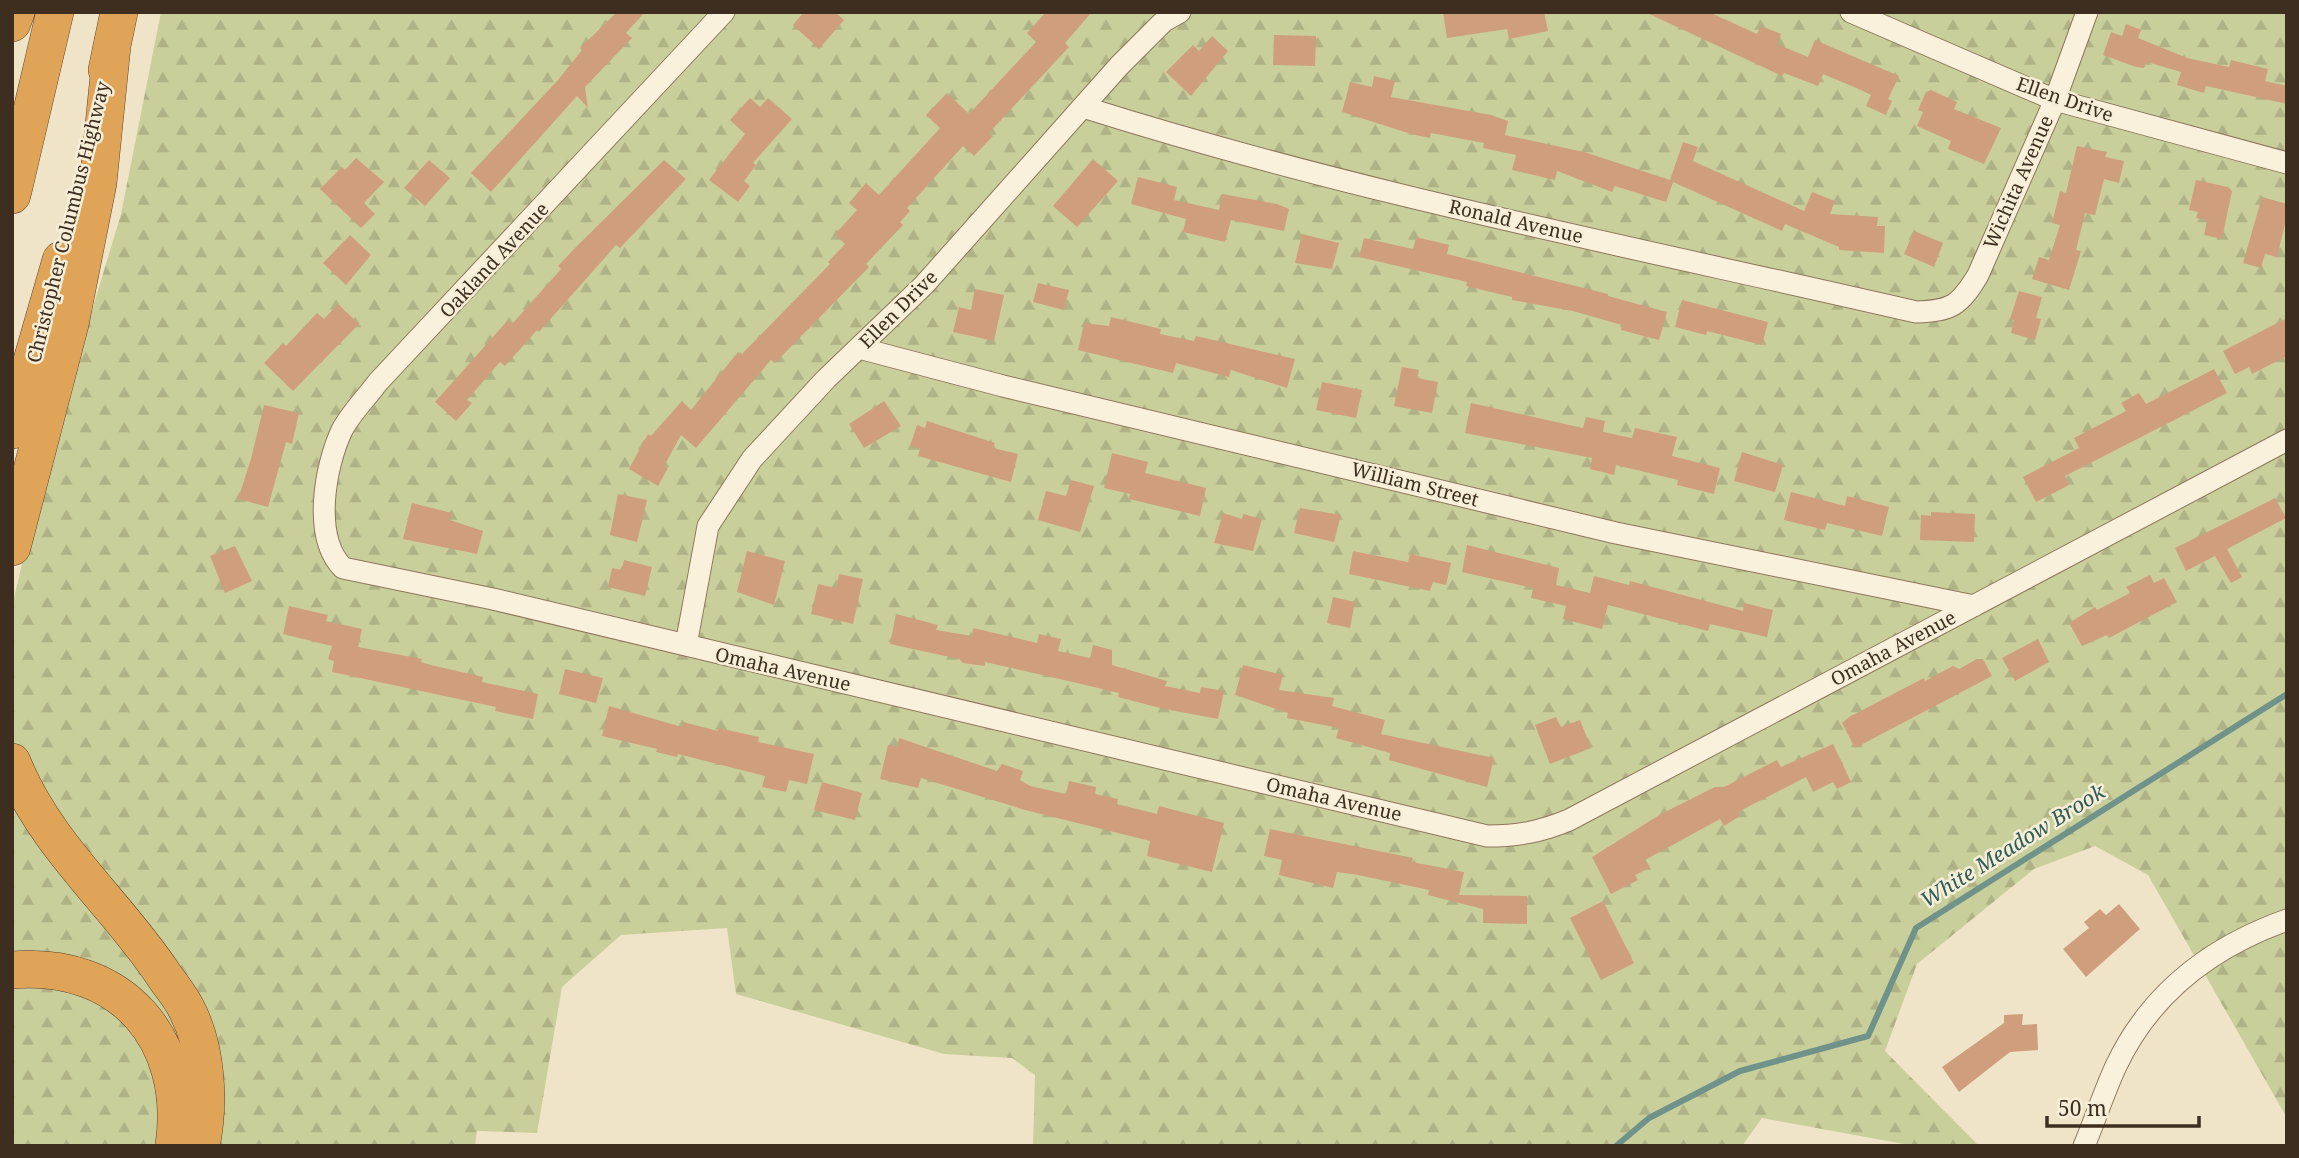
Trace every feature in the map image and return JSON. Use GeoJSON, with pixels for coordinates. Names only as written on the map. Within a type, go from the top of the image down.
{"type":"FeatureCollection","features":[{"type":"Feature","properties":{"kind":"highway"},"geometry":{"type":"LineString","coordinates":[[12,23],[16,12]]}},
{"type":"Feature","properties":{"kind":"highway"},"geometry":{"type":"LineString","coordinates":[[12,195],[55,12]]}},
{"type":"Feature","properties":{"kind":"highway"},"geometry":{"type":"LineString","coordinates":[[12,547],[76,298],[98,183],[116,29]]}},
{"type":"Feature","properties":{"kind":"highway","name":"Christopher Columbus Highway"},"geometry":{"type":"LineString","coordinates":[[12,430],[62,254],[116,29]]}},
{"type":"Feature","properties":{"kind":"highway"},"geometry":{"type":"LineString","coordinates":[[12,762],[27,795],[61,847],[136,933],[188,1010],[200,1048],[205,1080],[206,1124],[201,1146]]}},
{"type":"Feature","properties":{"kind":"highway"},"geometry":{"type":"LineString","coordinates":[[12,970],[70,972],[114,990],[146,1021],[161,1045],[178,1100],[174,1146]]}},
{"type":"Feature","properties":{"kind":"street","name":"Oakland Avenue"},"geometry":{"type":"LineString","coordinates":[[326,538],[324,510],[328,474],[343,429],[378,382],[724,12]]}},
{"type":"Feature","properties":{"kind":"street","name":"Ellen Drive"},"geometry":{"type":"LineString","coordinates":[[686,645],[708,526],[752,459],[924,285],[1164,21],[1180,12]]}},
{"type":"Feature","properties":{"kind":"street","name":"Ellen Drive"},"geometry":{"type":"LineString","coordinates":[[1851,12],[2055,100],[2287,163]]}},
{"type":"Feature","properties":{"kind":"street","name":"Wichita Avenue"},"geometry":{"type":"LineString","coordinates":[[1953,305],[1962,300],[1978,275],[2055,100],[2087,12]]}},
{"type":"Feature","properties":{"kind":"street","name":"Ronald Avenue"},"geometry":{"type":"LineString","coordinates":[[1083,107],[1201,144],[1389,191],[1875,303],[1916,312],[1941,312],[1953,305]]}},
{"type":"Feature","properties":{"kind":"street","name":"William Street"},"geometry":{"type":"LineString","coordinates":[[859,348],[1003,386],[1616,533],[1974,606]]}},
{"type":"Feature","properties":{"kind":"street","name":"Omaha Avenue"},"geometry":{"type":"LineString","coordinates":[[326,538],[333,558],[343,568],[493,599],[1487,836],[1519,836],[1541,832],[1569,820],[2287,440]]}},
{"type":"Feature","properties":{"kind":"street"},"geometry":{"type":"LineString","coordinates":[[2084,1146],[2116,1066],[2150,1009],[2181,978],[2221,951],[2282,924]]}},
{"type":"Feature","properties":{"kind":"green space"},"geometry":{"type":"Polygon","coordinates":[[[161,12],[2287,12],[2287,1118],[2148,875],[2095,846],[2034,869],[1917,964],[1885,1051],[1979,1146],[1915,1146],[1762,1118],[1742,1146],[1033,1146],[1035,1075],[1012,1058],[944,1054],[736,994],[727,928],[621,935],[562,987],[537,1133],[477,1131],[475,1146],[12,1146],[12,607],[42,477],[121,214],[161,12]]]}},
{"type":"Feature","properties":{"kind":"building"},"geometry":{"type":"Polygon","coordinates":[[[617,12],[645,12],[626,33],[632,38],[585,87],[588,108],[577,96],[491,192],[471,173],[558,80],[582,50],[580,48],[617,12]]]}},
{"type":"Feature","properties":{"kind":"building"},"geometry":{"type":"Polygon","coordinates":[[[804,12],[835,12],[844,20],[819,49],[793,25],[804,12]]]}},
{"type":"Feature","properties":{"kind":"building"},"geometry":{"type":"Polygon","coordinates":[[[1046,12],[1092,12],[1065,43],[1069,47],[989,133],[993,136],[974,156],[963,146],[907,208],[910,211],[900,222],[903,225],[866,264],[869,267],[775,363],[771,360],[696,448],[681,435],[664,466],[668,468],[658,486],[629,469],[648,434],[651,436],[682,401],[691,410],[738,352],[741,355],[830,264],[828,262],[845,244],[835,234],[857,210],[849,203],[866,183],[879,195],[940,128],[926,115],[947,93],[969,114],[1036,42],[1027,33],[1046,12]]]}},
{"type":"Feature","properties":{"kind":"building"},"geometry":{"type":"Polygon","coordinates":[[[1443,12],[1544,12],[1548,31],[1509,39],[1507,29],[1447,38],[1443,12]]]}},
{"type":"Feature","properties":{"kind":"building"},"geometry":{"type":"Polygon","coordinates":[[[1645,12],[1709,12],[1757,34],[1761,26],[1781,34],[1777,44],[1808,57],[1815,40],[1899,76],[1888,99],[1892,101],[1886,115],[1866,106],[1871,95],[1861,90],[1823,74],[1818,86],[1784,73],[1782,76],[1645,12]]]}},
{"type":"Feature","properties":{"kind":"building"},"geometry":{"type":"Polygon","coordinates":[[[2126,24],[2141,30],[2138,38],[2187,58],[2229,67],[2231,60],[2268,69],[2265,81],[2287,86],[2287,104],[2206,86],[2204,93],[2177,85],[2181,72],[2147,62],[2144,68],[2136,67],[2103,55],[2111,32],[2122,36],[2126,24]]]}},
{"type":"Feature","properties":{"kind":"building"},"geometry":{"type":"Polygon","coordinates":[[[1274,35],[1316,36],[1315,66],[1273,65],[1274,35]]]}},
{"type":"Feature","properties":{"kind":"building"},"geometry":{"type":"Polygon","coordinates":[[[1212,36],[1228,51],[1191,96],[1166,72],[1193,45],[1199,51],[1212,36]]]}},
{"type":"Feature","properties":{"kind":"building"},"geometry":{"type":"Polygon","coordinates":[[[1374,76],[1395,81],[1391,97],[1491,115],[1508,121],[1505,135],[1584,152],[1670,180],[1683,142],[1698,147],[1693,161],[1804,211],[1812,192],[1835,201],[1830,214],[1878,217],[1877,226],[1885,226],[1884,253],[1839,250],[1839,247],[1785,224],[1782,231],[1673,182],[1666,202],[1615,186],[1612,192],[1557,171],[1555,180],[1512,170],[1516,155],[1483,148],[1484,143],[1431,133],[1430,138],[1411,134],[1342,112],[1350,82],[1372,87],[1374,76]]]}},
{"type":"Feature","properties":{"kind":"building"},"geometry":{"type":"Polygon","coordinates":[[[1931,90],[1957,102],[1954,109],[2001,128],[1984,164],[1948,149],[1951,141],[1917,126],[1923,112],[1918,110],[1926,92],[1931,90]]]}},
{"type":"Feature","properties":{"kind":"building"},"geometry":{"type":"Polygon","coordinates":[[[750,98],[760,107],[768,98],[792,119],[753,163],[756,165],[744,181],[750,186],[738,202],[709,180],[745,134],[730,120],[750,98]]]}},
{"type":"Feature","properties":{"kind":"building"},"geometry":{"type":"Polygon","coordinates":[[[2077,146],[2107,152],[2105,157],[2124,161],[2119,183],[2104,179],[2095,215],[2085,213],[2076,250],[2081,251],[2069,290],[2032,279],[2039,257],[2049,260],[2060,225],[2052,223],[2060,191],[2066,193],[2077,146]]]}},
{"type":"Feature","properties":{"kind":"building"},"geometry":{"type":"Polygon","coordinates":[[[356,158],[384,182],[364,203],[375,214],[361,228],[320,189],[342,167],[345,170],[356,158]]]}},
{"type":"Feature","properties":{"kind":"building"},"geometry":{"type":"Polygon","coordinates":[[[1093,159],[1118,181],[1077,227],[1053,206],[1093,159]]]}},
{"type":"Feature","properties":{"kind":"building"},"geometry":{"type":"Polygon","coordinates":[[[429,160],[450,178],[425,206],[404,188],[429,160]]]}},
{"type":"Feature","properties":{"kind":"building"},"geometry":{"type":"Polygon","coordinates":[[[664,160],[686,179],[620,248],[616,245],[505,366],[500,362],[467,400],[472,403],[456,421],[435,402],[508,320],[512,324],[561,269],[558,266],[574,249],[664,160]]]}},
{"type":"Feature","properties":{"kind":"building"},"geometry":{"type":"Polygon","coordinates":[[[1138,177],[1177,187],[1174,200],[1219,210],[1222,194],[1277,204],[1289,209],[1284,231],[1231,220],[1225,242],[1183,232],[1186,219],[1131,204],[1138,177]]]}},
{"type":"Feature","properties":{"kind":"building"},"geometry":{"type":"Polygon","coordinates":[[[2196,180],[2228,187],[2232,191],[2222,239],[2204,235],[2207,220],[2196,218],[2198,212],[2189,210],[2196,180]]]}},
{"type":"Feature","properties":{"kind":"building"},"geometry":{"type":"Polygon","coordinates":[[[2262,197],[2287,204],[2287,216],[2277,257],[2265,254],[2261,268],[2243,263],[2262,197]]]}},
{"type":"Feature","properties":{"kind":"building"},"geometry":{"type":"Polygon","coordinates":[[[1914,231],[1943,243],[1934,267],[1904,254],[1914,231]]]}},
{"type":"Feature","properties":{"kind":"building"},"geometry":{"type":"Polygon","coordinates":[[[1302,234],[1339,243],[1332,269],[1295,263],[1302,234]]]}},
{"type":"Feature","properties":{"kind":"building"},"geometry":{"type":"Polygon","coordinates":[[[350,235],[371,255],[346,285],[323,263],[350,235]]]}},
{"type":"Feature","properties":{"kind":"building"},"geometry":{"type":"Polygon","coordinates":[[[1416,237],[1449,245],[1447,254],[1608,294],[1667,312],[1659,340],[1621,330],[1622,325],[1573,311],[1512,300],[1512,297],[1466,286],[1467,282],[1359,257],[1364,238],[1413,249],[1416,237]]]}},
{"type":"Feature","properties":{"kind":"building"},"geometry":{"type":"Polygon","coordinates":[[[1038,283],[1069,290],[1064,310],[1033,302],[1038,283]]]}},
{"type":"Feature","properties":{"kind":"building"},"geometry":{"type":"Polygon","coordinates":[[[975,289],[1004,295],[994,341],[953,332],[959,307],[971,310],[975,289]]]}},
{"type":"Feature","properties":{"kind":"building"},"geometry":{"type":"Polygon","coordinates":[[[2019,291],[2042,297],[2036,318],[2041,319],[2035,340],[2011,333],[2014,320],[2010,319],[2019,291]]]}},
{"type":"Feature","properties":{"kind":"building"},"geometry":{"type":"Polygon","coordinates":[[[1682,300],[1768,322],[1762,345],[1707,331],[1706,335],[1675,327],[1682,300]]]}},
{"type":"Feature","properties":{"kind":"building"},"geometry":{"type":"Polygon","coordinates":[[[338,304],[359,324],[293,391],[264,363],[283,343],[286,346],[317,313],[324,319],[338,304]]]}},
{"type":"Feature","properties":{"kind":"building"},"geometry":{"type":"Polygon","coordinates":[[[1111,317],[1161,329],[1160,334],[1194,341],[1196,336],[1295,359],[1287,388],[1231,370],[1229,377],[1176,363],[1173,373],[1078,350],[1084,323],[1109,326],[1111,317]]]}},
{"type":"Feature","properties":{"kind":"building"},"geometry":{"type":"Polygon","coordinates":[[[2287,318],[2287,356],[2252,374],[2249,367],[2235,374],[2223,351],[2287,318]]]}},
{"type":"Feature","properties":{"kind":"building"},"geometry":{"type":"Polygon","coordinates":[[[1402,367],[1419,370],[1417,378],[1438,382],[1432,413],[1394,406],[1402,367]]]}},
{"type":"Feature","properties":{"kind":"building"},"geometry":{"type":"Polygon","coordinates":[[[2214,369],[2227,393],[2065,476],[2069,485],[2036,502],[2023,477],[2079,448],[2074,438],[2126,411],[2121,403],[2139,393],[2146,404],[2214,369]]]}},
{"type":"Feature","properties":{"kind":"building"},"geometry":{"type":"Polygon","coordinates":[[[1322,382],[1362,390],[1356,418],[1316,410],[1322,382]]]}},
{"type":"Feature","properties":{"kind":"building"},"geometry":{"type":"Polygon","coordinates":[[[884,401],[901,426],[864,448],[849,424],[884,401]]]}},
{"type":"Feature","properties":{"kind":"building"},"geometry":{"type":"Polygon","coordinates":[[[1471,403],[1583,428],[1586,417],[1605,421],[1603,432],[1632,438],[1635,428],[1677,437],[1672,456],[1720,468],[1714,494],[1677,485],[1678,480],[1616,465],[1614,475],[1590,469],[1592,458],[1465,433],[1471,403]]]}},
{"type":"Feature","properties":{"kind":"building"},"geometry":{"type":"Polygon","coordinates":[[[264,405],[299,413],[292,444],[286,442],[268,507],[238,499],[264,405]]]}},
{"type":"Feature","properties":{"kind":"building"},"geometry":{"type":"Polygon","coordinates":[[[927,421],[995,443],[993,448],[1018,454],[1011,482],[918,456],[920,449],[910,446],[917,425],[925,428],[927,421]]]}},
{"type":"Feature","properties":{"kind":"building"},"geometry":{"type":"Polygon","coordinates":[[[1742,452],[1783,465],[1775,492],[1734,481],[1742,452]]]}},
{"type":"Feature","properties":{"kind":"building"},"geometry":{"type":"Polygon","coordinates":[[[1112,453],[1148,462],[1145,473],[1206,488],[1200,516],[1129,499],[1130,494],[1104,488],[1112,453]]]}},
{"type":"Feature","properties":{"kind":"building"},"geometry":{"type":"Polygon","coordinates":[[[1071,480],[1094,486],[1080,532],[1038,520],[1046,491],[1066,496],[1071,480]]]}},
{"type":"Feature","properties":{"kind":"building"},"geometry":{"type":"Polygon","coordinates":[[[1791,492],[1845,506],[1847,496],[1889,507],[1882,536],[1827,523],[1825,530],[1784,520],[1791,492]]]}},
{"type":"Feature","properties":{"kind":"building"},"geometry":{"type":"Polygon","coordinates":[[[618,494],[647,500],[637,542],[610,535],[618,494]]]}},
{"type":"Feature","properties":{"kind":"building"},"geometry":{"type":"Polygon","coordinates":[[[2275,498],[2286,518],[2227,549],[2242,577],[2231,583],[2215,556],[2186,571],[2175,548],[2275,498]]]}},
{"type":"Feature","properties":{"kind":"building"},"geometry":{"type":"Polygon","coordinates":[[[412,503],[452,513],[450,520],[483,531],[477,554],[403,539],[412,503]]]}},
{"type":"Feature","properties":{"kind":"building"},"geometry":{"type":"Polygon","coordinates":[[[1300,508],[1341,515],[1334,542],[1294,533],[1300,508]]]}},
{"type":"Feature","properties":{"kind":"building"},"geometry":{"type":"Polygon","coordinates":[[[1931,512],[1975,514],[1974,542],[1920,540],[1921,515],[1931,516],[1931,512]]]}},
{"type":"Feature","properties":{"kind":"building"},"geometry":{"type":"Polygon","coordinates":[[[1223,513],[1242,519],[1243,514],[1262,519],[1253,551],[1214,543],[1223,513]]]}},
{"type":"Feature","properties":{"kind":"building"},"geometry":{"type":"Polygon","coordinates":[[[1467,545],[1559,568],[1556,585],[1590,593],[1594,576],[1629,585],[1630,581],[1743,611],[1744,603],[1773,610],[1767,637],[1710,624],[1708,631],[1608,605],[1602,629],[1563,619],[1566,606],[1531,598],[1533,588],[1462,572],[1467,545]]]}},
{"type":"Feature","properties":{"kind":"building"},"geometry":{"type":"Polygon","coordinates":[[[235,546],[252,581],[225,593],[210,556],[235,546]]]}},
{"type":"Feature","properties":{"kind":"building"},"geometry":{"type":"Polygon","coordinates":[[[747,551],[785,561],[774,605],[737,592],[747,551]]]}},
{"type":"Feature","properties":{"kind":"building"},"geometry":{"type":"Polygon","coordinates":[[[1353,551],[1408,562],[1410,554],[1451,563],[1446,585],[1433,582],[1430,591],[1349,574],[1353,551]]]}},
{"type":"Feature","properties":{"kind":"building"},"geometry":{"type":"Polygon","coordinates":[[[624,560],[652,567],[645,596],[608,587],[612,568],[622,570],[624,560]]]}},
{"type":"Feature","properties":{"kind":"building"},"geometry":{"type":"Polygon","coordinates":[[[839,574],[863,579],[853,624],[811,614],[818,584],[836,588],[839,574]]]}},
{"type":"Feature","properties":{"kind":"building"},"geometry":{"type":"Polygon","coordinates":[[[2150,575],[2154,583],[2164,578],[2177,602],[2109,638],[2107,635],[2082,646],[2069,623],[2095,607],[2097,610],[2130,593],[2126,587],[2150,575]]]}},
{"type":"Feature","properties":{"kind":"building"},"geometry":{"type":"Polygon","coordinates":[[[1333,597],[1355,602],[1350,628],[1327,623],[1333,597]]]}},
{"type":"Feature","properties":{"kind":"building"},"geometry":{"type":"Polygon","coordinates":[[[289,606],[328,615],[326,621],[362,629],[358,647],[422,659],[421,662],[431,665],[483,677],[482,682],[538,694],[533,719],[495,711],[496,707],[332,672],[334,661],[328,659],[332,646],[283,634],[289,606]]]}},
{"type":"Feature","properties":{"kind":"building"},"geometry":{"type":"Polygon","coordinates":[[[896,614],[938,625],[936,630],[972,636],[973,628],[1037,643],[1039,634],[1061,639],[1058,651],[1090,658],[1093,645],[1112,650],[1112,665],[1167,681],[1165,686],[1200,693],[1201,687],[1224,691],[1218,719],[1160,708],[1118,697],[1119,693],[1064,680],[985,662],[985,666],[963,663],[959,659],[890,644],[896,614]]]}},
{"type":"Feature","properties":{"kind":"building"},"geometry":{"type":"Polygon","coordinates":[[[2038,639],[2049,662],[2015,681],[2002,658],[2038,639]]]}},
{"type":"Feature","properties":{"kind":"building"},"geometry":{"type":"Polygon","coordinates":[[[1977,659],[1983,659],[1992,676],[1855,748],[1842,723],[1849,717],[1924,678],[1925,681],[1953,666],[1959,669],[1977,659]]]}},
{"type":"Feature","properties":{"kind":"building"},"geometry":{"type":"Polygon","coordinates":[[[1243,665],[1283,675],[1279,690],[1334,698],[1332,706],[1385,720],[1381,734],[1494,758],[1487,787],[1389,760],[1390,753],[1336,738],[1339,728],[1287,718],[1288,713],[1235,695],[1243,665]]]}},
{"type":"Feature","properties":{"kind":"building"},"geometry":{"type":"Polygon","coordinates":[[[565,669],[603,678],[596,703],[559,694],[565,669]]]}},
{"type":"Feature","properties":{"kind":"building"},"geometry":{"type":"Polygon","coordinates":[[[609,706],[682,727],[683,722],[759,737],[758,742],[814,754],[807,784],[789,780],[786,792],[762,787],[765,776],[678,754],[677,757],[656,752],[657,749],[602,736],[609,706]]]}},
{"type":"Feature","properties":{"kind":"building"},"geometry":{"type":"Polygon","coordinates":[[[1556,717],[1561,727],[1580,720],[1591,748],[1550,764],[1535,725],[1556,717]]]}},
{"type":"Feature","properties":{"kind":"building"},"geometry":{"type":"Polygon","coordinates":[[[899,738],[997,771],[1002,764],[1023,771],[1020,780],[1030,786],[1066,794],[1069,781],[1096,787],[1095,794],[1118,799],[1117,804],[1157,814],[1159,806],[1224,823],[1212,872],[1147,856],[1150,841],[1025,810],[921,778],[918,788],[880,779],[888,745],[897,747],[899,738]]]}},
{"type":"Feature","properties":{"kind":"building"},"geometry":{"type":"Polygon","coordinates":[[[1833,744],[1851,782],[1837,789],[1833,782],[1813,792],[1806,777],[1738,812],[1740,816],[1724,826],[1720,819],[1645,860],[1650,868],[1635,875],[1638,880],[1611,894],[1592,857],[1661,814],[1715,787],[1724,787],[1777,760],[1781,767],[1833,744]]]}},
{"type":"Feature","properties":{"kind":"building"},"geometry":{"type":"Polygon","coordinates":[[[822,782],[862,793],[855,820],[814,810],[822,782]]]}},
{"type":"Feature","properties":{"kind":"building"},"geometry":{"type":"Polygon","coordinates":[[[1270,829],[1413,858],[1412,862],[1464,872],[1459,895],[1527,896],[1527,924],[1483,923],[1483,909],[1428,895],[1429,890],[1358,875],[1337,872],[1333,888],[1279,875],[1282,860],[1264,856],[1270,829]]]}},
{"type":"Feature","properties":{"kind":"building"},"geometry":{"type":"Polygon","coordinates":[[[1603,901],[1634,963],[1601,980],[1570,918],[1603,901]]]}},
{"type":"Feature","properties":{"kind":"building"},"geometry":{"type":"Polygon","coordinates":[[[2119,904],[2140,929],[2086,977],[2063,949],[2089,928],[2084,922],[2100,909],[2106,915],[2119,904]]]}},
{"type":"Feature","properties":{"kind":"building"},"geometry":{"type":"Polygon","coordinates":[[[2023,1014],[2022,1025],[2037,1024],[2038,1050],[2010,1052],[1959,1092],[1942,1067],[2004,1023],[2004,1015],[2023,1014]]]}},
{"type":"Feature","properties":{"kind":"waterway","name":"White Meadow Brook"},"geometry":{"type":"LineString","coordinates":[[1616,1146],[1649,1118],[1740,1071],[1868,1036],[1916,928],[2287,694]]}}]}
